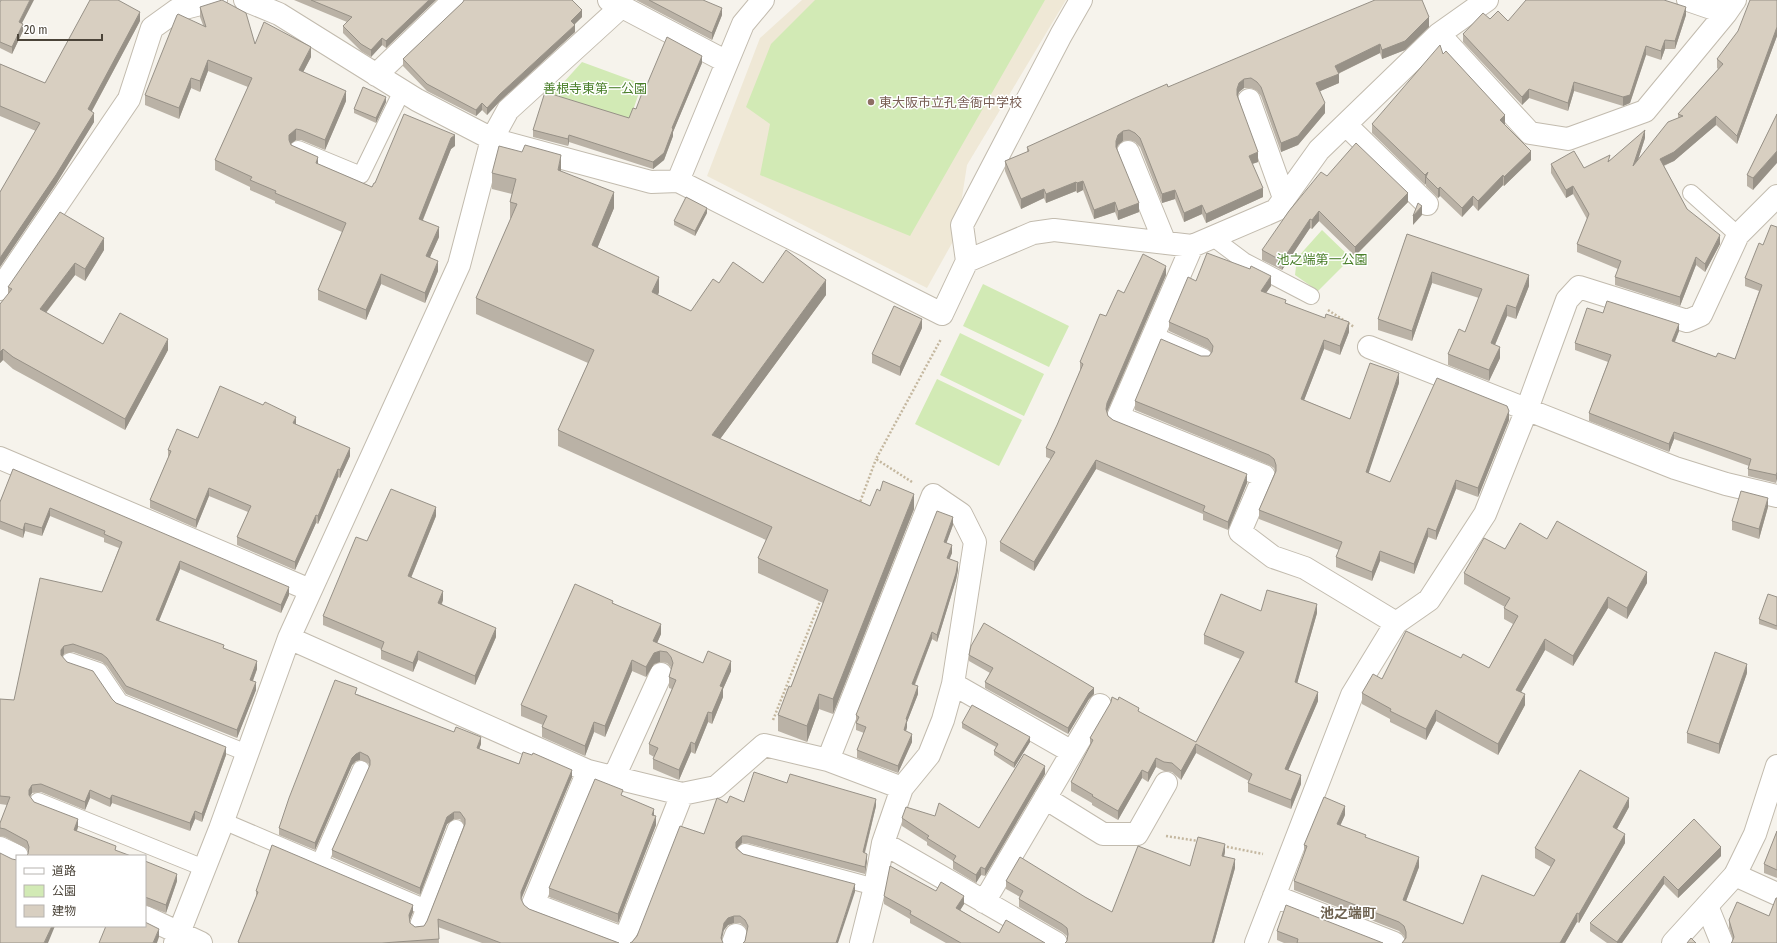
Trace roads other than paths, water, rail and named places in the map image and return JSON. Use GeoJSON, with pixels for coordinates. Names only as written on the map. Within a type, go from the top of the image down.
{"type":"FeatureCollection","features":[{"type":"Feature","properties":{"kind":"street"},"geometry":{"type":"LineString","coordinates":[[0,289],[129,99],[152,28],[177,10],[216,0]]}},
{"type":"Feature","properties":{"kind":"street"},"geometry":{"type":"LineString","coordinates":[[376,75],[454,0]]}},
{"type":"Feature","properties":{"kind":"street"},"geometry":{"type":"LineString","coordinates":[[678,182],[743,24],[763,0]]}},
{"type":"Feature","properties":{"kind":"street"},"geometry":{"type":"LineString","coordinates":[[254,2],[279,14],[416,100],[492,139],[651,182],[678,182],[942,314],[967,261],[962,225],[1061,35],[1081,0]]}},
{"type":"Feature","properties":{"kind":"street"},"geometry":{"type":"LineString","coordinates":[[967,261],[1033,233],[1054,230],[1192,246],[1276,210],[1319,150],[1439,34],[1487,0]]}},
{"type":"Feature","properties":{"kind":"street"},"geometry":{"type":"LineString","coordinates":[[1688,0],[1731,7]]}},
{"type":"Feature","properties":{"kind":"street"},"geometry":{"type":"LineString","coordinates":[[177,938],[223,821],[289,638],[459,266],[492,139],[508,110],[615,3],[727,62]]}},
{"type":"Feature","properties":{"kind":"street"},"geometry":{"type":"LineString","coordinates":[[1439,34],[1530,133],[1568,139],[1645,111],[1731,7]]}},
{"type":"Feature","properties":{"kind":"street"},"geometry":{"type":"LineString","coordinates":[[1249,100],[1284,198]]}},
{"type":"Feature","properties":{"kind":"street"},"geometry":{"type":"LineString","coordinates":[[1346,125],[1427,204]]}},
{"type":"Feature","properties":{"kind":"street"},"geometry":{"type":"LineString","coordinates":[[1128,152],[1165,243]]}},
{"type":"Feature","properties":{"kind":"street"},"geometry":{"type":"LineString","coordinates":[[1256,943],[1352,695],[1396,623],[1429,600],[1485,514],[1527,410],[1567,300],[1579,287],[1687,321],[1701,314],[1738,236],[1777,196]]}},
{"type":"Feature","properties":{"kind":"street"},"geometry":{"type":"LineString","coordinates":[[1192,246],[1118,417],[1264,476],[1240,532],[1273,557],[1305,568],[1396,623]]}},
{"type":"Feature","properties":{"kind":"street"},"geometry":{"type":"LineString","coordinates":[[1369,347],[1675,468],[1726,484],[1777,496]]}},
{"type":"Feature","properties":{"kind":"street"},"geometry":{"type":"LineString","coordinates":[[0,458],[310,590]]}},
{"type":"Feature","properties":{"kind":"street"},"geometry":{"type":"LineString","coordinates":[[828,760],[933,494],[961,514],[975,542],[953,684],[943,720],[929,755],[902,788],[883,843],[875,887],[861,943]]}},
{"type":"Feature","properties":{"kind":"street"},"geometry":{"type":"LineString","coordinates":[[289,638],[588,771],[682,794],[716,787],[764,745],[828,760],[902,788]]}},
{"type":"Feature","properties":{"kind":"street"},"geometry":{"type":"LineString","coordinates":[[614,777],[661,674]]}},
{"type":"Feature","properties":{"kind":"street"},"geometry":{"type":"LineString","coordinates":[[953,684],[1072,752]]}},
{"type":"Feature","properties":{"kind":"street"},"geometry":{"type":"LineString","coordinates":[[984,902],[1100,705]]}},
{"type":"Feature","properties":{"kind":"street"},"geometry":{"type":"LineString","coordinates":[[1673,943],[1735,875],[1755,834],[1777,766]]}},
{"type":"Feature","properties":{"kind":"street"},"geometry":{"type":"LineString","coordinates":[[588,771],[533,904],[625,939],[682,794]]}},
{"type":"Feature","properties":{"kind":"street"},"geometry":{"type":"LineString","coordinates":[[1045,798],[1103,834],[1138,834],[1166,783]]}},
{"type":"Feature","properties":{"kind":"street"},"geometry":{"type":"LineString","coordinates":[[883,843],[1056,943]]}},
{"type":"Feature","properties":{"kind":"street"},"geometry":{"type":"LineString","coordinates":[[0,848],[16,856]]}},
{"type":"Feature","properties":{"kind":"street"},"geometry":{"type":"LineString","coordinates":[[1735,875],[1777,894]]}},
{"type":"Feature","properties":{"kind":"street"},"geometry":{"type":"LineString","coordinates":[[1274,896],[1394,943]]}},
{"type":"Feature","properties":{"kind":"street"},"geometry":{"type":"LineString","coordinates":[[1707,906],[1722,943]]}},
{"type":"Feature","properties":{"kind":"street"},"geometry":{"type":"LineString","coordinates":[[146,918],[177,938],[201,943]]}},
{"type":"Feature","properties":{"kind":"lane"},"geometry":{"type":"LineString","coordinates":[[298,150],[361,175],[402,91]]}},
{"type":"Feature","properties":{"kind":"lane"},"geometry":{"type":"LineString","coordinates":[[1691,194],[1738,236]]}},
{"type":"Feature","properties":{"kind":"lane"},"geometry":{"type":"LineString","coordinates":[[1212,238],[1244,261],[1311,296]]}},
{"type":"Feature","properties":{"kind":"lane"},"geometry":{"type":"LineString","coordinates":[[1154,335],[1204,357]]}},
{"type":"Feature","properties":{"kind":"lane"},"geometry":{"type":"LineString","coordinates":[[70,661],[99,671],[120,702],[247,753]]}},
{"type":"Feature","properties":{"kind":"lane"},"geometry":{"type":"LineString","coordinates":[[320,862],[361,769]]}},
{"type":"Feature","properties":{"kind":"lane"},"geometry":{"type":"LineString","coordinates":[[38,801],[204,868]]}},
{"type":"Feature","properties":{"kind":"lane"},"geometry":{"type":"LineString","coordinates":[[223,821],[424,907]]}},
{"type":"Feature","properties":{"kind":"lane"},"geometry":{"type":"LineString","coordinates":[[418,925],[456,828]]}},
{"type":"Feature","properties":{"kind":"lane"},"geometry":{"type":"LineString","coordinates":[[745,852],[875,887]]}},
{"type":"Feature","properties":{"kind":"place","name":"東大阪市立孔舎衙中学校"},"geometry":{"type":"Point","coordinates":[871,102]}},
{"type":"Feature","properties":{"kind":"district","name":"池之端町"},"geometry":{"type":"Point","coordinates":[1348,913]}},
{"type":"Feature","properties":{"kind":"park label","name":"善根寺東第一公園"},"geometry":{"type":"Point","coordinates":[595,88]}},
{"type":"Feature","properties":{"kind":"park label","name":"池之端第一公園"},"geometry":{"type":"Point","coordinates":[1322,259]}}]}
